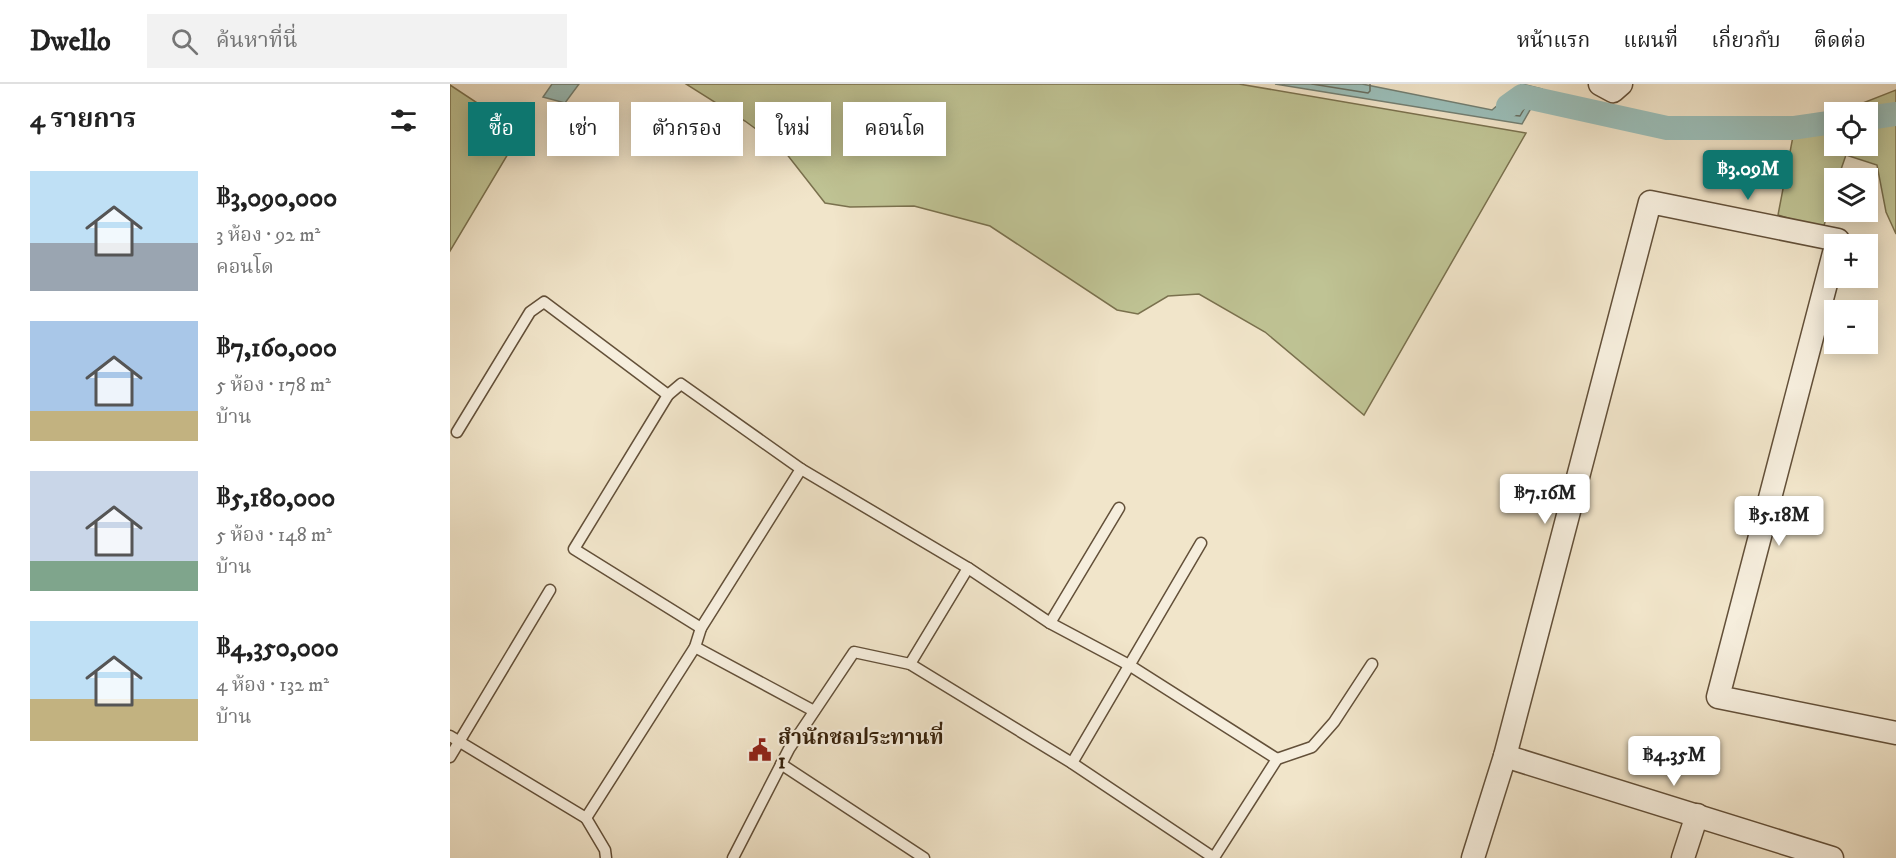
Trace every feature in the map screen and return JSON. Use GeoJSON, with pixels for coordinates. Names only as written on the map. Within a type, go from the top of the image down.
{"type":"FeatureCollection","features":[{"type":"Feature","properties":{"kind":"street"},"geometry":{"type":"LineString","coordinates":[[1600,84],[1613,91],[1621,84]]}},
{"type":"Feature","properties":{"kind":"street"},"geometry":{"type":"LineString","coordinates":[[1473,858],[1505,756],[1650,202],[1824,237]]}},
{"type":"Feature","properties":{"kind":"street"},"geometry":{"type":"LineString","coordinates":[[1825,288],[1718,698],[1896,734]]}},
{"type":"Feature","properties":{"kind":"street"},"geometry":{"type":"LineString","coordinates":[[1505,756],[1832,858]]}},
{"type":"Feature","properties":{"kind":"street"},"geometry":{"type":"LineString","coordinates":[[1683,858],[1697,815]]}},
{"type":"Feature","properties":{"kind":"lane"},"geometry":{"type":"LineString","coordinates":[[457,432],[530,312],[544,302],[668,394]]}},
{"type":"Feature","properties":{"kind":"lane"},"geometry":{"type":"LineString","coordinates":[[701,628],[574,549],[668,394],[681,384],[801,469],[968,568],[1050,623],[1130,665],[1277,759]]}},
{"type":"Feature","properties":{"kind":"lane"},"geometry":{"type":"LineString","coordinates":[[586,818],[695,646],[701,628],[801,469]]}},
{"type":"Feature","properties":{"kind":"lane"},"geometry":{"type":"LineString","coordinates":[[1050,623],[1119,508]]}},
{"type":"Feature","properties":{"kind":"lane"},"geometry":{"type":"LineString","coordinates":[[1072,763],[1201,543]]}},
{"type":"Feature","properties":{"kind":"lane"},"geometry":{"type":"LineString","coordinates":[[910,664],[968,568]]}},
{"type":"Feature","properties":{"kind":"lane"},"geometry":{"type":"LineString","coordinates":[[450,758],[454,740],[550,590]]}},
{"type":"Feature","properties":{"kind":"lane"},"geometry":{"type":"LineString","coordinates":[[695,646],[814,711]]}},
{"type":"Feature","properties":{"kind":"lane"},"geometry":{"type":"LineString","coordinates":[[733,858],[781,764],[854,652],[910,664],[1072,763],[1214,857],[1277,759],[1312,747],[1334,722],[1372,664]]}},
{"type":"Feature","properties":{"kind":"lane"},"geometry":{"type":"LineString","coordinates":[[454,740],[586,818],[606,858]]}},
{"type":"Feature","properties":{"kind":"lane"},"geometry":{"type":"LineString","coordinates":[[781,764],[924,858]]}},
{"type":"Feature","properties":{"kind":"green space"},"geometry":{"type":"Polygon","coordinates":[[[686,84],[1239,84],[1526,133],[1364,415],[1265,332],[1199,294],[1168,296],[1138,314],[1117,310],[990,226],[914,206],[850,207],[825,203],[788,156],[831,156],[831,102],[755,102],[755,128],[743,120],[743,102],[715,102],[686,84]]]}},
{"type":"Feature","properties":{"kind":"green space"},"geometry":{"type":"Polygon","coordinates":[[[450,85],[476,102],[468,102],[468,156],[507,156],[450,251],[450,85]]]}},
{"type":"Feature","properties":{"kind":"green space"},"geometry":{"type":"Polygon","coordinates":[[[1896,90],[1896,234],[1886,212],[1877,165],[1849,156],[1878,156],[1878,102],[1865,102],[1896,90]]]}},
{"type":"Feature","properties":{"kind":"green space"},"geometry":{"type":"Polygon","coordinates":[[[1824,119],[1824,156],[1846,156],[1841,168],[1824,168],[1825,222],[1823,229],[1778,215],[1794,131],[1824,119]]]}},
{"type":"Feature","properties":{"kind":"water"},"geometry":{"type":"Polygon","coordinates":[[[552,84],[579,84],[566,102],[543,97],[552,84]]]}},
{"type":"Feature","properties":{"kind":"water"},"geometry":{"type":"Polygon","coordinates":[[[1275,84],[1362,84],[1492,110],[1522,84],[1542,89],[1522,124],[1275,84]]]}},
{"type":"Feature","properties":{"kind":"waterway"},"geometry":{"type":"LineString","coordinates":[[1508,106],[1522,96],[1667,128],[1793,128],[1824,123]]}},
{"type":"Feature","properties":{"kind":"waterway"},"geometry":{"type":"LineString","coordinates":[[1878,117],[1896,114]]}},
{"type":"Feature","properties":{"kind":"place","name":"สำนักชลประทานที่ 1"},"geometry":{"type":"Point","coordinates":[760,750]}}]}
